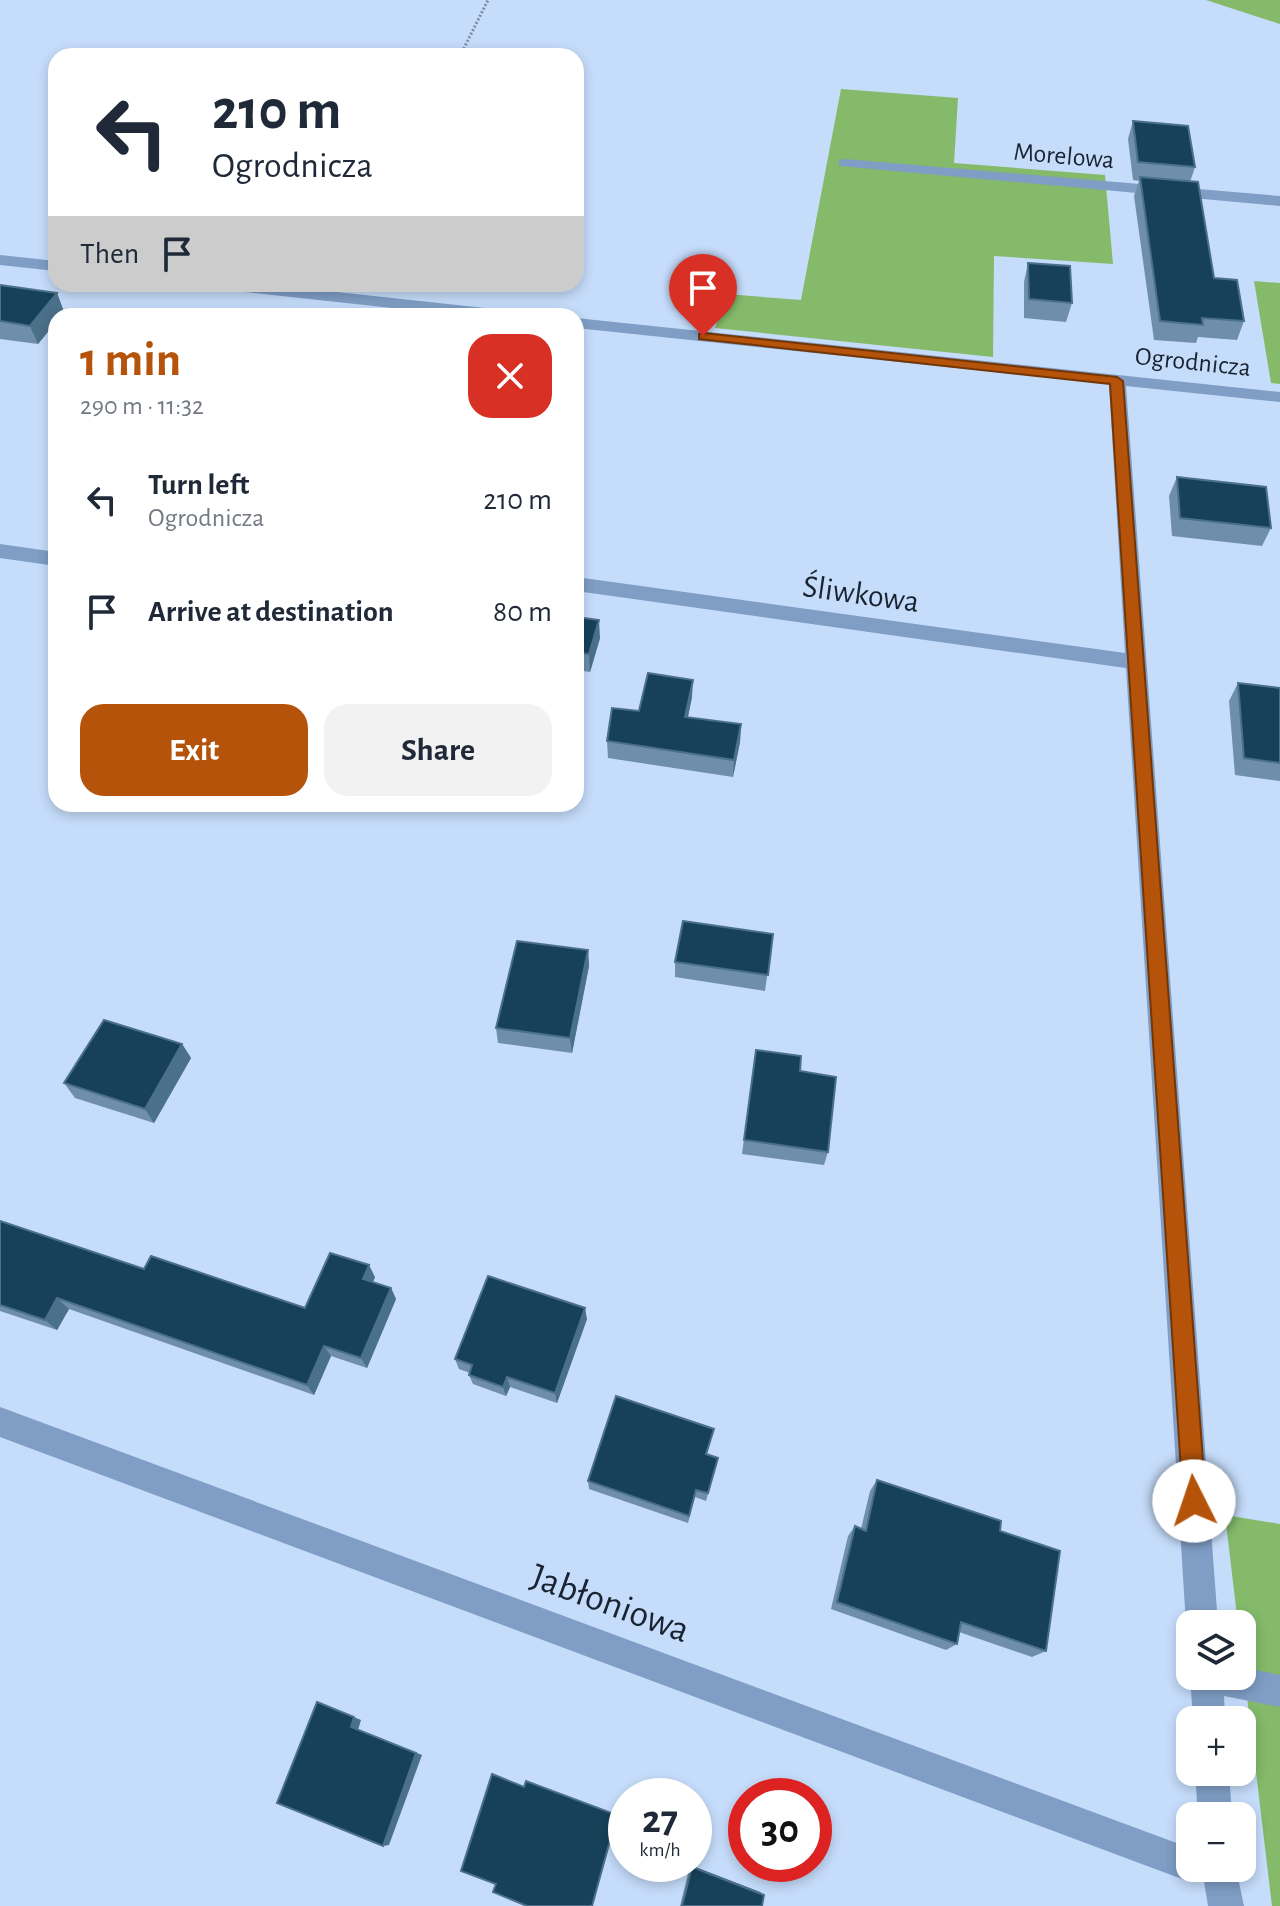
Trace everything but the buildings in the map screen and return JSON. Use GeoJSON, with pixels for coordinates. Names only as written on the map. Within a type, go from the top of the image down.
{"type":"FeatureCollection","features":[{"type":"Feature","properties":{"kind":"street","name":"Morelowa"},"geometry":{"type":"LineString","coordinates":[[844,163],[1280,201]]}},
{"type":"Feature","properties":{"kind":"street"},"geometry":{"type":"LineString","coordinates":[[0,260],[48,265]]}},
{"type":"Feature","properties":{"kind":"street"},"geometry":{"type":"LineString","coordinates":[[350,292],[458,308]]}},
{"type":"Feature","properties":{"kind":"street","name":"Ogrodnicza"},"geometry":{"type":"LineString","coordinates":[[584,324],[1280,397]]}},
{"type":"Feature","properties":{"kind":"street"},"geometry":{"type":"LineString","coordinates":[[1117,381],[1201,1610]]}},
{"type":"Feature","properties":{"kind":"street"},"geometry":{"type":"LineString","coordinates":[[0,551],[48,558]]}},
{"type":"Feature","properties":{"kind":"street","name":"Śliwkowa"},"geometry":{"type":"LineString","coordinates":[[584,585],[1137,662]]}},
{"type":"Feature","properties":{"kind":"street","name":"Jabłoniowa"},"geometry":{"type":"LineString","coordinates":[[0,1422],[1176,1864]]}},
{"type":"Feature","properties":{"kind":"street"},"geometry":{"type":"LineString","coordinates":[[1256,1686],[1280,1691]]}},
{"type":"Feature","properties":{"kind":"path"},"geometry":{"type":"LineString","coordinates":[[464,48],[488,0]]}},
{"type":"Feature","properties":{"kind":"green space"},"geometry":{"type":"Polygon","coordinates":[[[1206,0],[1280,0],[1280,24],[1206,0]]]}},
{"type":"Feature","properties":{"kind":"green space"},"geometry":{"type":"Polygon","coordinates":[[[841,89],[958,98],[954,163],[1105,175],[1113,264],[994,256],[993,357],[715,328],[726,294],[801,300],[841,89]]]}},
{"type":"Feature","properties":{"kind":"green space"},"geometry":{"type":"Polygon","coordinates":[[[1254,281],[1280,283],[1280,384],[1271,383],[1254,281]]]}},
{"type":"Feature","properties":{"kind":"green space"},"geometry":{"type":"Polygon","coordinates":[[[1225,1515],[1280,1524],[1280,1906],[1272,1906],[1256,1772],[1256,1706],[1248,1706],[1246,1690],[1256,1690],[1256,1610],[1236,1610],[1225,1515]]]}},
{"type":"Feature","properties":{"kind":"route"},"geometry":{"type":"LineString","coordinates":[[703,336],[1117,381],[1194,1501]]}}]}
